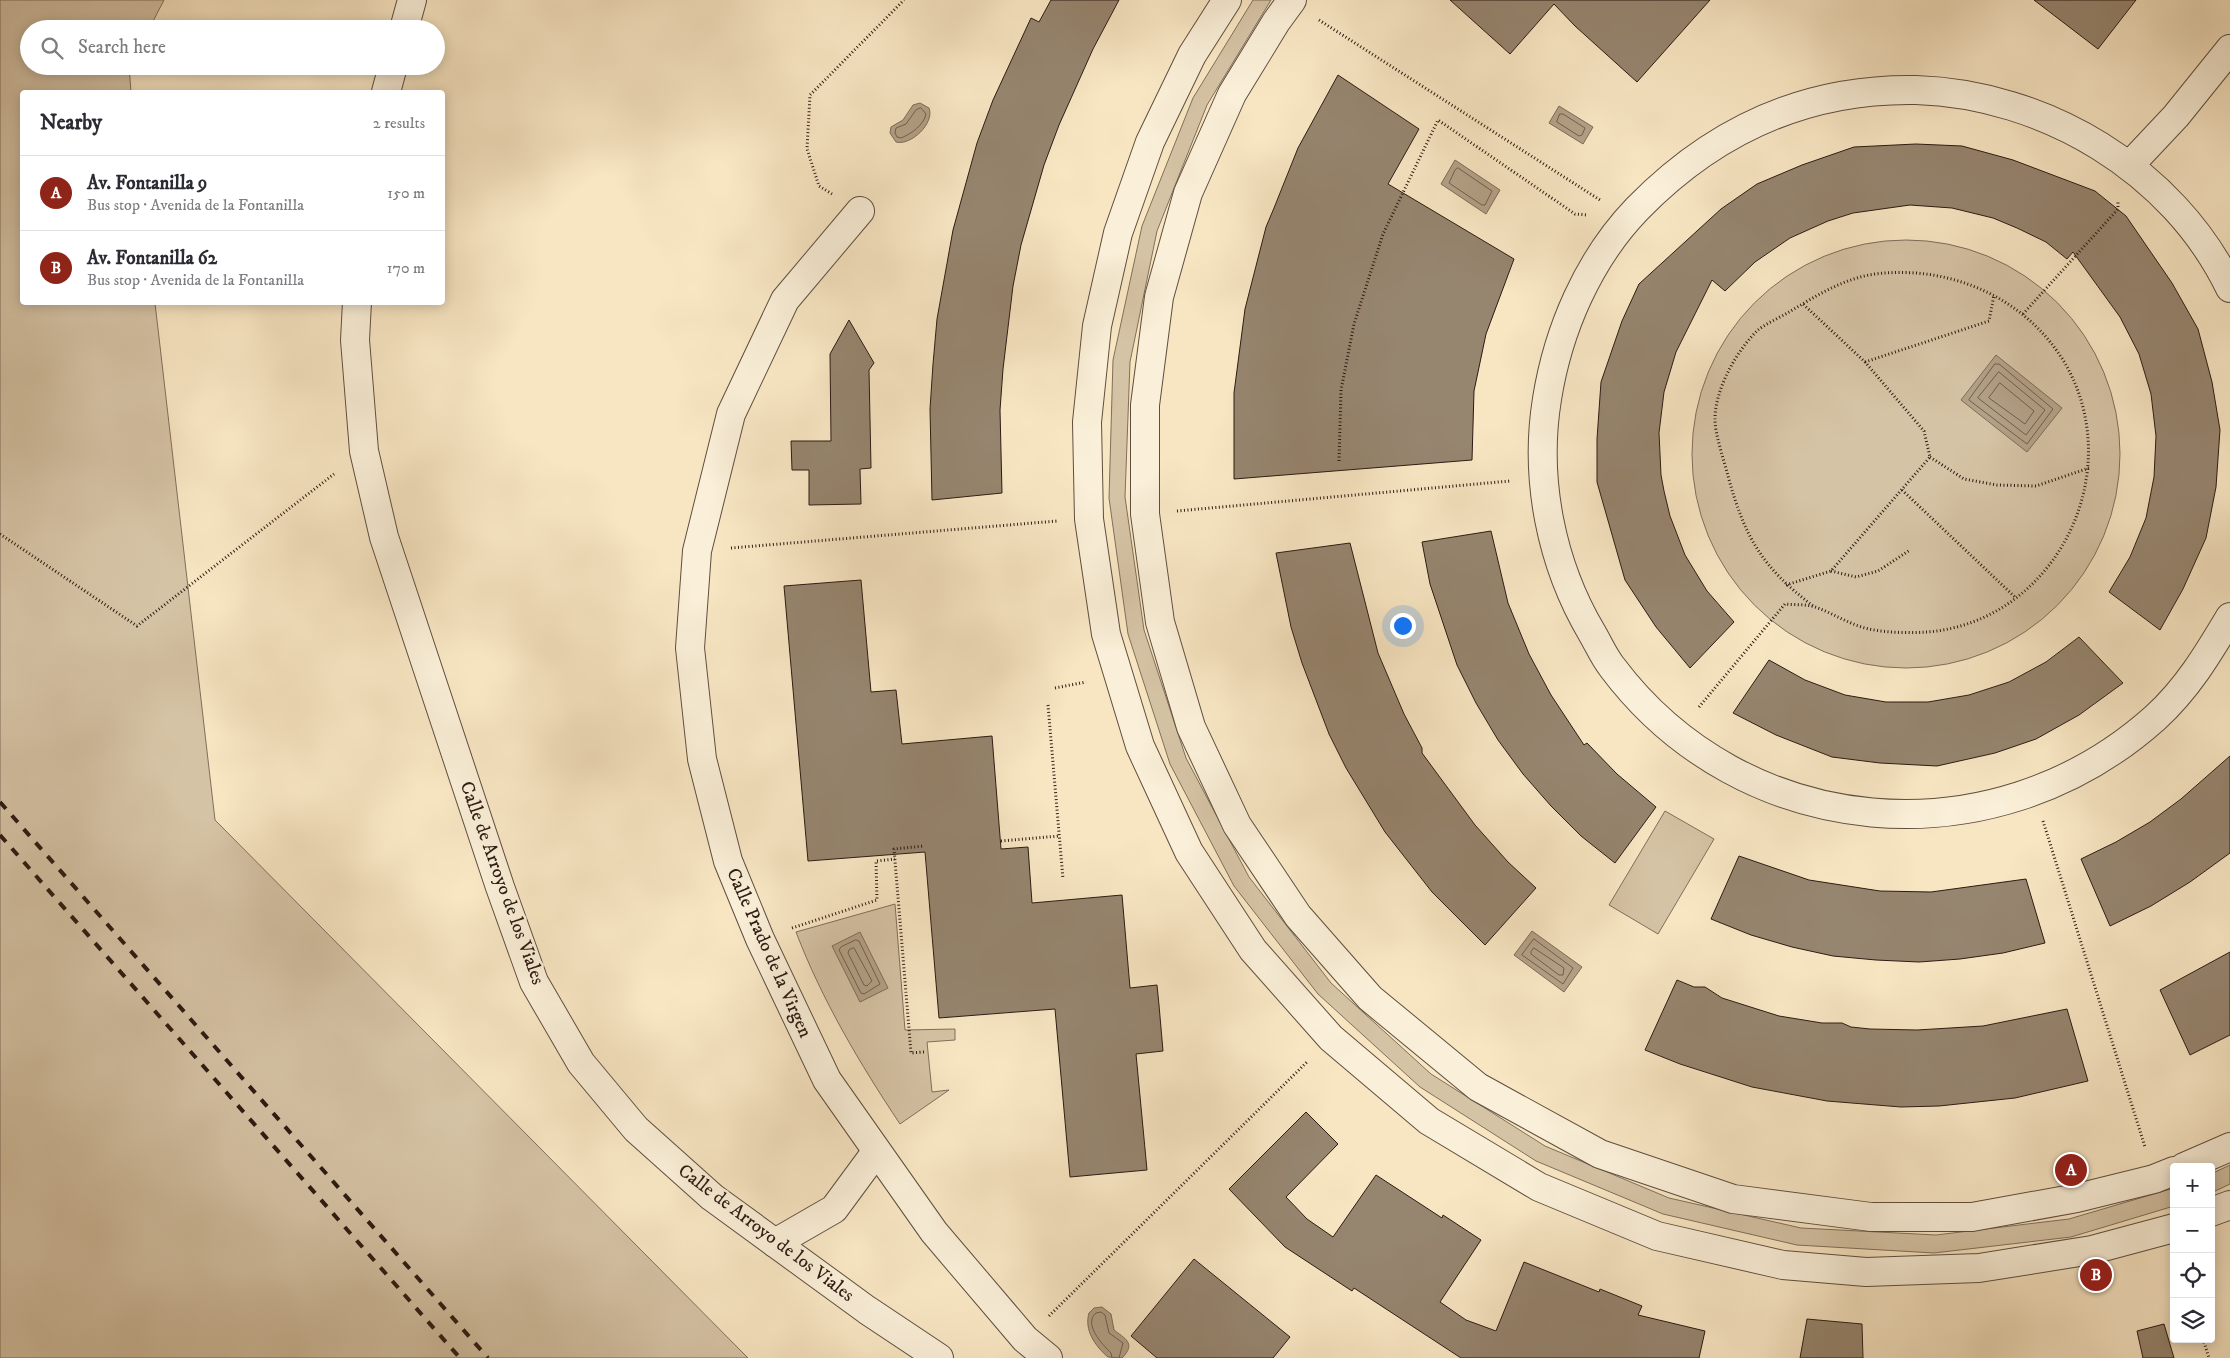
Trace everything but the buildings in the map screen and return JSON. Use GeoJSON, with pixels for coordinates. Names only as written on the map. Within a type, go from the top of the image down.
{"type":"FeatureCollection","features":[{"type":"Feature","properties":{"kind":"street"},"geometry":{"type":"LineString","coordinates":[[406,20],[412,0]]}},
{"type":"Feature","properties":{"kind":"street"},"geometry":{"type":"LineString","coordinates":[[1228,0],[1192,56],[1150,142],[1118,233],[1097,326],[1087,422],[1089,519],[1106,634],[1140,746],[1189,852],[1253,950],[1331,1038],[1429,1121],[1538,1187],[1658,1236],[1782,1265],[1866,1272],[1979,1268],[2092,1250],[2170,1229]]}},
{"type":"Feature","properties":{"kind":"street"},"geometry":{"type":"LineString","coordinates":[[1292,1],[1276,22],[1232,94],[1188,193],[1160,297],[1147,385],[1145,405],[1145,514],[1160,622],[1191,727],[1238,825],[1298,916],[1370,998],[1478,1087],[1600,1154],[1733,1199],[1871,1217],[1972,1217],[2077,1198],[2154,1179],[2170,1173]]}},
{"type":"Feature","properties":{"kind":"street"},"geometry":{"type":"LineString","coordinates":[[2129,166],[2176,116],[2230,49]]}},
{"type":"Feature","properties":{"kind":"street"},"geometry":{"type":"LineString","coordinates":[[387,90],[391,75]]}},
{"type":"Feature","properties":{"kind":"street"},"geometry":{"type":"LineString","coordinates":[[2230,288],[2222,271],[2194,230],[2161,193],[2129,166],[2081,134],[2036,114],[1988,98],[1938,91],[1889,90],[1840,95],[1799,106],[1745,127],[1702,152],[1663,183],[1628,218],[1595,264],[1570,314],[1552,367],[1543,422],[1543,478],[1554,545],[1577,608],[1611,666],[1656,716],[1709,758],[1770,789],[1834,809],[1901,816],[1969,810],[2034,793],[2098,761],[2154,719],[2201,667],[2230,617]]}},
{"type":"Feature","properties":{"kind":"street","name":"Calle Prado de la Virgen"},"geometry":{"type":"LineString","coordinates":[[860,211],[785,300],[732,414],[697,551],[690,648],[702,759],[728,861],[760,938],[827,1080],[876,1152]]}},
{"type":"Feature","properties":{"kind":"street","name":"Calle de Arroyo de los Viales"},"geometry":{"type":"LineString","coordinates":[[357,305],[355,340],[364,451],[384,537],[500,887],[534,982],[581,1063],[636,1129],[712,1197],[868,1310],[939,1358]]}},
{"type":"Feature","properties":{"kind":"street"},"geometry":{"type":"LineString","coordinates":[[2193,1163],[2230,1147]]}},
{"type":"Feature","properties":{"kind":"street"},"geometry":{"type":"LineString","coordinates":[[775,1244],[834,1209],[876,1152],[934,1232],[1025,1339],[1048,1358]]}},
{"type":"Feature","properties":{"kind":"street"},"geometry":{"type":"LineString","coordinates":[[2215,1211],[2230,1205]]}},
{"type":"Feature","properties":{"kind":"path"},"geometry":{"type":"LineString","coordinates":[[860,211],[820,186],[807,149],[810,95],[904,0]]}},
{"type":"Feature","properties":{"kind":"path"},"geometry":{"type":"LineString","coordinates":[[1292,1],[1628,218]]}},
{"type":"Feature","properties":{"kind":"path"},"geometry":{"type":"LineString","coordinates":[[1339,461],[1341,390],[1354,324],[1382,234],[1438,120],[1575,214],[1628,218]]}},
{"type":"Feature","properties":{"kind":"path"},"geometry":{"type":"LineString","coordinates":[[2023,314],[2118,209],[2118,193]]}},
{"type":"Feature","properties":{"kind":"path"},"geometry":{"type":"LineString","coordinates":[[1894,272],[1928,274],[1962,281],[1994,295],[2023,314],[2047,338],[2066,365],[2080,395],[2087,428],[2089,468],[2084,493],[2074,525],[2058,554],[2039,578],[2016,598],[1990,614],[1961,626],[1931,632],[1900,633],[1870,629],[1840,620],[1813,606],[1786,585],[1762,559],[1745,529],[1734,497],[1714,420],[1719,391],[1736,358],[1759,330],[1825,291],[1859,277],[1894,272]]}},
{"type":"Feature","properties":{"kind":"path"},"geometry":{"type":"LineString","coordinates":[[1865,362],[1989,320],[1994,295]]}},
{"type":"Feature","properties":{"kind":"path"},"geometry":{"type":"LineString","coordinates":[[1803,304],[1865,362],[1924,431],[1930,457],[1964,479],[1998,485],[2036,486],[2089,468]]}},
{"type":"Feature","properties":{"kind":"path"},"geometry":{"type":"LineString","coordinates":[[0,534],[138,626],[364,451]]}},
{"type":"Feature","properties":{"kind":"path"},"geometry":{"type":"LineString","coordinates":[[1786,585],[1831,571],[1930,457]]}},
{"type":"Feature","properties":{"kind":"path"},"geometry":{"type":"LineString","coordinates":[[1902,490],[2016,598]]}},
{"type":"Feature","properties":{"kind":"path"},"geometry":{"type":"LineString","coordinates":[[1831,571],[1856,578],[1878,571],[1910,550]]}},
{"type":"Feature","properties":{"kind":"path"},"geometry":{"type":"LineString","coordinates":[[1677,733],[1785,604],[1813,606]]}},
{"type":"Feature","properties":{"kind":"path"},"geometry":{"type":"LineString","coordinates":[[1048,705],[1063,879]]}},
{"type":"Feature","properties":{"kind":"path"},"geometry":{"type":"LineString","coordinates":[[1001,841],[1059,836]]}},
{"type":"Feature","properties":{"kind":"path"},"geometry":{"type":"LineString","coordinates":[[2050,842],[2138,1121]]}},
{"type":"Feature","properties":{"kind":"path"},"geometry":{"type":"LineString","coordinates":[[924,846],[894,849],[911,1053],[924,1052]]}},
{"type":"Feature","properties":{"kind":"path"},"geometry":{"type":"LineString","coordinates":[[760,938],[877,900],[876,861],[895,859]]}},
{"type":"Feature","properties":{"kind":"path"},"geometry":{"type":"LineString","coordinates":[[1025,1339],[1331,1038]]}},
{"type":"Feature","properties":{"kind":"path"},"geometry":{"type":"LineString","coordinates":[[2204,1343],[2209,1358]]}},
{"type":"Feature","properties":{"kind":"shaded area"},"geometry":{"type":"Polygon","coordinates":[[[0,0],[164,0],[154,20],[20,20],[20,75],[130,75],[131,90],[20,90],[20,305],[155,305],[215,820],[748,1358],[0,1358],[0,0]]]}},
{"type":"Feature","properties":{"kind":"shaded area"},"geometry":{"type":"Polygon","coordinates":[[[1253,0],[1271,0],[1207,105],[1157,231],[1130,362],[1125,497],[1144,630],[1186,758],[1249,877],[1331,983],[1431,1074],[1545,1146],[1669,1198],[1801,1228],[1936,1235],[2069,1219],[2170,1189],[2170,1207],[2071,1237],[1934,1253],[1797,1245],[1663,1214],[1536,1161],[1420,1087],[1318,994],[1234,886],[1170,764],[1128,634],[1109,498],[1113,360],[1142,226],[1193,98],[1253,0]]]}},
{"type":"Feature","properties":{"kind":"shaded area"},"geometry":{"type":"Polygon","coordinates":[[[1906,240],[1948,244],[1988,257],[2025,276],[2057,303],[2084,335],[2103,372],[2116,412],[2120,454],[2116,496],[2103,536],[2084,573],[2057,605],[2025,632],[1988,651],[1948,664],[1906,668],[1864,664],[1824,651],[1787,632],[1755,605],[1728,573],[1709,536],[1696,496],[1692,454],[1696,412],[1709,372],[1728,335],[1755,303],[1787,276],[1824,257],[1864,244],[1906,240]]]}},
{"type":"Feature","properties":{"kind":"shaded area"},"geometry":{"type":"Polygon","coordinates":[[[1665,811],[1714,839],[1658,934],[1609,905],[1665,811]]]}},
{"type":"Feature","properties":{"kind":"shaded area"},"geometry":{"type":"Polygon","coordinates":[[[895,904],[905,1030],[955,1029],[955,1040],[927,1042],[932,1092],[949,1090],[900,1124],[830,1007],[796,932],[895,904]]]}},
{"type":"Feature","properties":{"kind":"shaded area"},"geometry":{"type":"Polygon","coordinates":[[[2230,1165],[2230,1184],[2215,1191],[2215,1172],[2230,1165]]]}},
{"type":"Feature","properties":{"kind":"water"},"geometry":{"type":"Polygon","coordinates":[[[920,103],[929,108],[930,114],[925,126],[915,137],[902,142],[896,142],[890,133],[891,127],[903,120],[913,105],[920,103]]]}},
{"type":"Feature","properties":{"kind":"water"},"geometry":{"type":"Polygon","coordinates":[[[1559,106],[1593,127],[1583,144],[1549,123],[1559,106]]]}},
{"type":"Feature","properties":{"kind":"water"},"geometry":{"type":"Polygon","coordinates":[[[1455,160],[1500,190],[1486,214],[1441,184],[1455,160]]]}},
{"type":"Feature","properties":{"kind":"water"},"geometry":{"type":"Polygon","coordinates":[[[1996,355],[2062,408],[2027,452],[1961,400],[1996,355]]]}},
{"type":"Feature","properties":{"kind":"water"},"geometry":{"type":"Polygon","coordinates":[[[1532,931],[1582,967],[1564,992],[1514,955],[1532,931]]]}},
{"type":"Feature","properties":{"kind":"water"},"geometry":{"type":"Polygon","coordinates":[[[860,932],[888,988],[860,1002],[832,946],[860,932]]]}},
{"type":"Feature","properties":{"kind":"water"},"geometry":{"type":"Polygon","coordinates":[[[1102,1307],[1111,1314],[1114,1330],[1125,1338],[1129,1345],[1122,1358],[1108,1357],[1095,1343],[1089,1331],[1089,1313],[1094,1308],[1102,1307]]]}},
{"type":"Feature","properties":{"kind":"railway"},"geometry":{"type":"LineString","coordinates":[[0,802],[488,1358]]}},
{"type":"Feature","properties":{"kind":"railway"},"geometry":{"type":"LineString","coordinates":[[0,835],[460,1358]]}},
{"type":"Feature","properties":{"kind":"place","name":"Av. Fontanilla 9"},"geometry":{"type":"Point","coordinates":[2071,1170]}},
{"type":"Feature","properties":{"kind":"place","name":"Av. Fontanilla 62"},"geometry":{"type":"Point","coordinates":[2096,1275]}}]}
